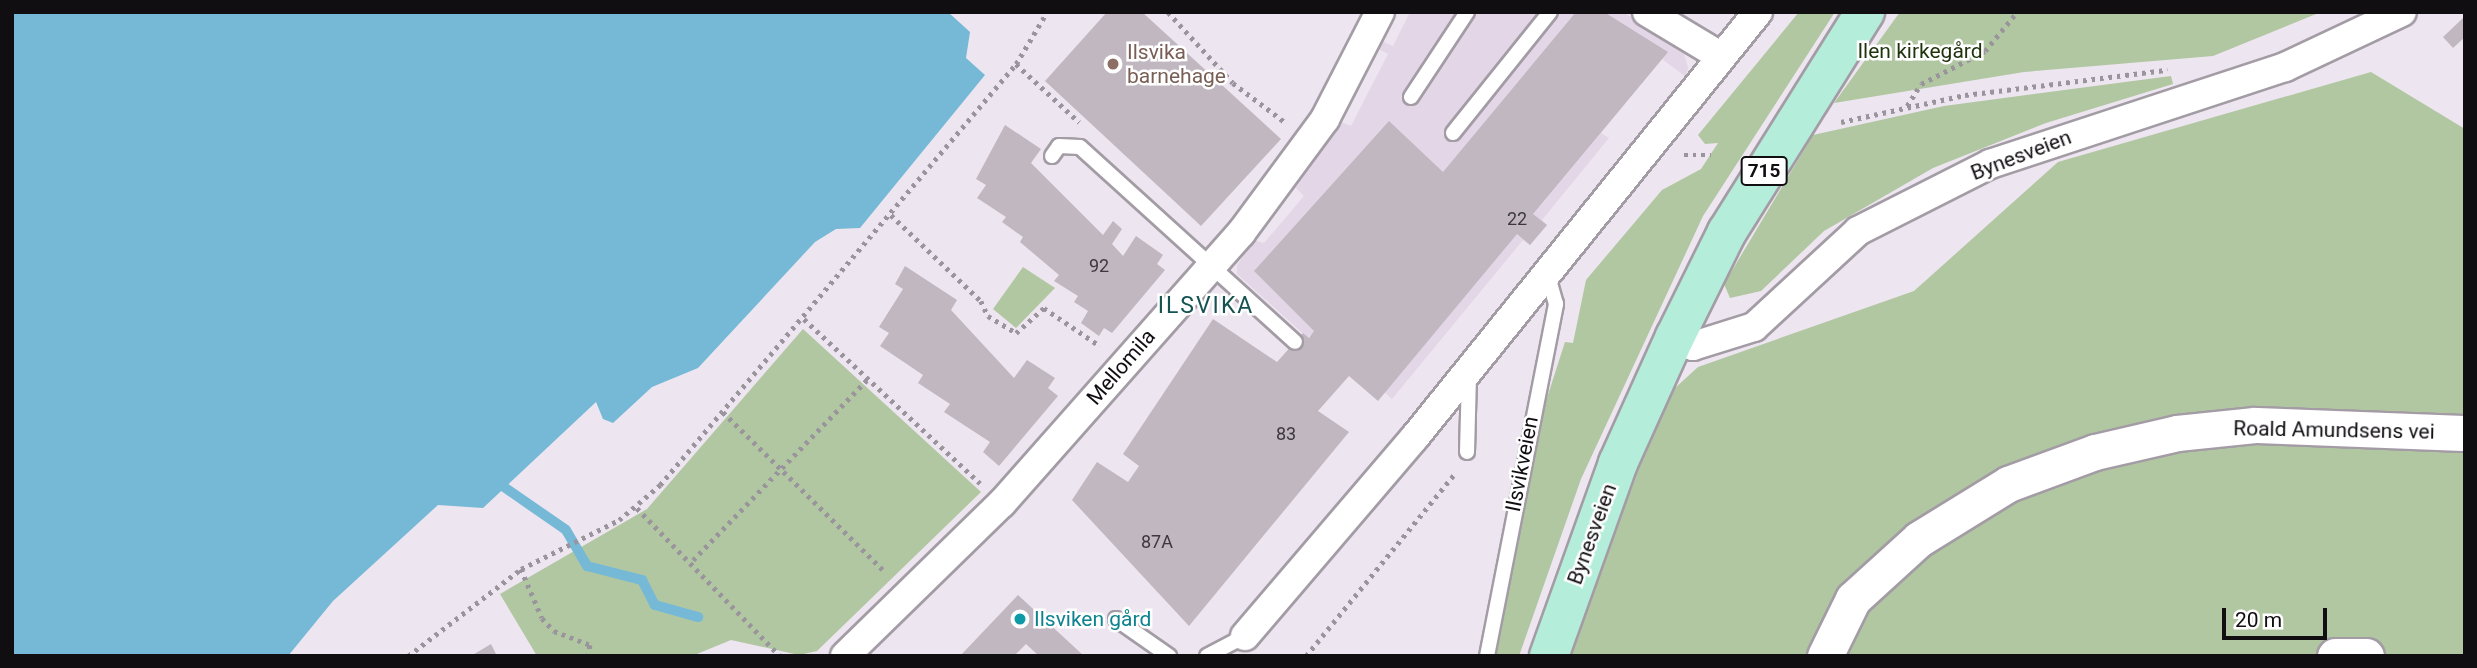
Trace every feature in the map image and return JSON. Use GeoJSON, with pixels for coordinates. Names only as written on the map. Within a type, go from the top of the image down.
{"type":"FeatureCollection","features":[{"type":"Feature","properties":{"kind":"main road","name":"Bynesveien"},"geometry":{"type":"LineString","coordinates":[[1549,656],[1618,463],[1675,337],[1727,232],[1865,12]]}},
{"type":"Feature","properties":{"kind":"street","name":"Mellomila"},"geometry":{"type":"LineString","coordinates":[[845,656],[1002,503],[1288,176],[1380,12]]}},
{"type":"Feature","properties":{"kind":"street"},"geometry":{"type":"LineString","coordinates":[[1647,12],[1676,20],[1722,57]]}},
{"type":"Feature","properties":{"kind":"street"},"geometry":{"type":"LineString","coordinates":[[1245,636],[1469,369],[1758,12]]}},
{"type":"Feature","properties":{"kind":"street","name":"Bynesveien"},"geometry":{"type":"LineString","coordinates":[[1675,337],[1693,346],[1754,327],[1815,265],[1908,201],[1990,164],[2297,62],[2402,12]]}},
{"type":"Feature","properties":{"kind":"street","name":"Roald Amundsens vei"},"geometry":{"type":"LineString","coordinates":[[1825,656],[1853,600],[1919,539],[2008,484],[2095,452],[2177,433],[2255,425],[2465,433]]}},
{"type":"Feature","properties":{"kind":"street"},"geometry":{"type":"LineString","coordinates":[[2335,656],[2366,656]]}},
{"type":"Feature","properties":{"kind":"lane"},"geometry":{"type":"LineString","coordinates":[[1411,97],[1467,12]]}},
{"type":"Feature","properties":{"kind":"lane"},"geometry":{"type":"LineString","coordinates":[[1453,133],[1550,12]]}},
{"type":"Feature","properties":{"kind":"lane"},"geometry":{"type":"LineString","coordinates":[[1052,156],[1059,146],[1080,148],[1296,342]]}},
{"type":"Feature","properties":{"kind":"lane","name":"Ilsvikveien"},"geometry":{"type":"LineString","coordinates":[[1487,656],[1556,304],[1547,273]]}},
{"type":"Feature","properties":{"kind":"lane"},"geometry":{"type":"LineString","coordinates":[[1467,452],[1469,369]]}},
{"type":"Feature","properties":{"kind":"lane"},"geometry":{"type":"LineString","coordinates":[[1116,618],[1169,656]]}},
{"type":"Feature","properties":{"kind":"lane"},"geometry":{"type":"LineString","coordinates":[[1207,656],[1245,636]]}},
{"type":"Feature","properties":{"kind":"path"},"geometry":{"type":"LineString","coordinates":[[408,656],[521,569],[637,508],[804,319],[1016,64],[1047,12]]}},
{"type":"Feature","properties":{"kind":"path"},"geometry":{"type":"LineString","coordinates":[[1168,12],[1233,83],[1295,130]]}},
{"type":"Feature","properties":{"kind":"path"},"geometry":{"type":"LineString","coordinates":[[1906,106],[1921,84],[1985,51],[2017,12]]}},
{"type":"Feature","properties":{"kind":"path"},"geometry":{"type":"LineString","coordinates":[[1836,123],[1906,106],[2156,70],[2192,70],[2209,93]]}},
{"type":"Feature","properties":{"kind":"path"},"geometry":{"type":"LineString","coordinates":[[1674,155],[1711,155]]}},
{"type":"Feature","properties":{"kind":"path"},"geometry":{"type":"LineString","coordinates":[[891,215],[981,301],[988,316],[1016,333],[1044,308],[1108,351]]}},
{"type":"Feature","properties":{"kind":"path"},"geometry":{"type":"LineString","coordinates":[[804,319],[1002,503]]}},
{"type":"Feature","properties":{"kind":"path"},"geometry":{"type":"LineString","coordinates":[[693,560],[867,380]]}},
{"type":"Feature","properties":{"kind":"path"},"geometry":{"type":"LineString","coordinates":[[723,412],[896,583]]}},
{"type":"Feature","properties":{"kind":"path"},"geometry":{"type":"LineString","coordinates":[[1306,656],[1467,452]]}},
{"type":"Feature","properties":{"kind":"path"},"geometry":{"type":"LineString","coordinates":[[637,508],[693,560],[780,656]]}},
{"type":"Feature","properties":{"kind":"path"},"geometry":{"type":"LineString","coordinates":[[521,569],[542,618],[554,631],[590,645],[590,656]]}},
{"type":"Feature","properties":{"kind":"shaded area"},"geometry":{"type":"Polygon","coordinates":[[[1410,12],[1623,12],[1683,50],[1688,68],[1686,77],[1662,59],[1601,133],[1609,138],[1542,220],[1547,225],[1530,245],[1523,240],[1392,399],[1315,331],[1308,338],[1237,274],[1237,266],[1253,240],[1264,243],[1304,196],[1296,188],[1341,122],[1351,126],[1388,54],[1379,49],[1382,41],[1393,46],[1410,12]]]}},
{"type":"Feature","properties":{"kind":"green space"},"geometry":{"type":"Polygon","coordinates":[[[1799,12],[1835,12],[1703,216],[1581,479],[1519,656],[1495,656],[1537,429],[1565,342],[1573,343],[1586,280],[1662,190],[1701,169],[1718,143],[1705,144],[1698,135],[1799,12]]]}},
{"type":"Feature","properties":{"kind":"green space","name":"Ilen kirkegård"},"geometry":{"type":"Polygon","coordinates":[[[1900,12],[2321,12],[2213,56],[2024,72],[1834,103],[1900,12]]]}},
{"type":"Feature","properties":{"kind":"green space"},"geometry":{"type":"Polygon","coordinates":[[[2371,72],[2465,129],[2465,656],[1568,656],[1649,442],[1675,388],[1698,367],[1914,291],[2058,162],[2371,72]]]}},
{"type":"Feature","properties":{"kind":"green space"},"geometry":{"type":"Polygon","coordinates":[[[2171,76],[2173,84],[2046,123],[1933,168],[1824,231],[1761,291],[1730,298],[1724,284],[1813,135],[1944,106],[2171,76]]]}},
{"type":"Feature","properties":{"kind":"green space"},"geometry":{"type":"Polygon","coordinates":[[[1023,267],[1055,288],[1016,328],[993,309],[1023,267]]]}},
{"type":"Feature","properties":{"kind":"green space"},"geometry":{"type":"Polygon","coordinates":[[[803,329],[981,492],[817,651],[799,655],[731,640],[692,656],[537,656],[500,594],[647,509],[803,329]]]}},
{"type":"Feature","properties":{"kind":"water"},"geometry":{"type":"Polygon","coordinates":[[[12,12],[948,12],[970,32],[966,58],[985,75],[860,228],[836,229],[815,242],[698,368],[652,387],[613,423],[603,419],[596,402],[483,508],[438,505],[333,601],[288,656],[12,656],[12,12]]]}},
{"type":"Feature","properties":{"kind":"building"},"geometry":{"type":"Polygon","coordinates":[[[1107,12],[1142,12],[1281,139],[1201,226],[1045,81],[1107,12]]]}},
{"type":"Feature","properties":{"kind":"building"},"geometry":{"type":"Polygon","coordinates":[[[1576,12],[1604,12],[1668,52],[1533,214],[1547,225],[1530,245],[1517,234],[1378,401],[1349,376],[1318,411],[1349,432],[1189,626],[1072,500],[1097,462],[1128,482],[1139,466],[1123,454],[1213,319],[1277,362],[1303,333],[1309,338],[1314,331],[1254,271],[1389,121],[1443,172],[1576,12]]]}},
{"type":"Feature","properties":{"kind":"building"},"geometry":{"type":"Polygon","coordinates":[[[2463,18],[2465,37],[2453,48],[2443,37],[2463,18]]]}},
{"type":"Feature","properties":{"kind":"building"},"geometry":{"type":"Polygon","coordinates":[[[1005,125],[1041,149],[1031,163],[1103,235],[1113,221],[1122,229],[1112,244],[1123,256],[1136,236],[1163,255],[1157,264],[1165,270],[1112,333],[1104,328],[1099,336],[1081,323],[1088,311],[1074,302],[1078,296],[1054,281],[1059,275],[1020,242],[1023,237],[1002,222],[1006,217],[977,198],[986,185],[976,179],[1005,125]]]}},
{"type":"Feature","properties":{"kind":"building"},"geometry":{"type":"Polygon","coordinates":[[[905,266],[957,300],[951,310],[1014,378],[1027,360],[1055,378],[1048,388],[1058,396],[999,466],[983,452],[990,442],[944,412],[950,404],[918,383],[923,375],[880,346],[889,333],[879,327],[903,289],[895,284],[905,266]]]}},
{"type":"Feature","properties":{"kind":"building","name":"Ilsviken gård"},"geometry":{"type":"Polygon","coordinates":[[[1018,595],[1084,656],[1039,656],[1026,644],[1014,656],[960,656],[1018,595]]]}},
{"type":"Feature","properties":{"kind":"building"},"geometry":{"type":"Polygon","coordinates":[[[491,644],[497,656],[471,656],[491,644]]]}},
{"type":"Feature","properties":{"kind":"waterway"},"geometry":{"type":"LineString","coordinates":[[504,487],[566,530],[587,566],[642,580],[655,605],[698,617]]}},
{"type":"Feature","properties":{"kind":"place","name":"Ilsvika barnehage"},"geometry":{"type":"Point","coordinates":[1113,64]}},
{"type":"Feature","properties":{"kind":"place","name":"Ilsviken gård"},"geometry":{"type":"Point","coordinates":[1020,619]}},
{"type":"Feature","properties":{"kind":"district","name":"ILSVIKA"},"geometry":{"type":"Point","coordinates":[1206,306]}}]}
